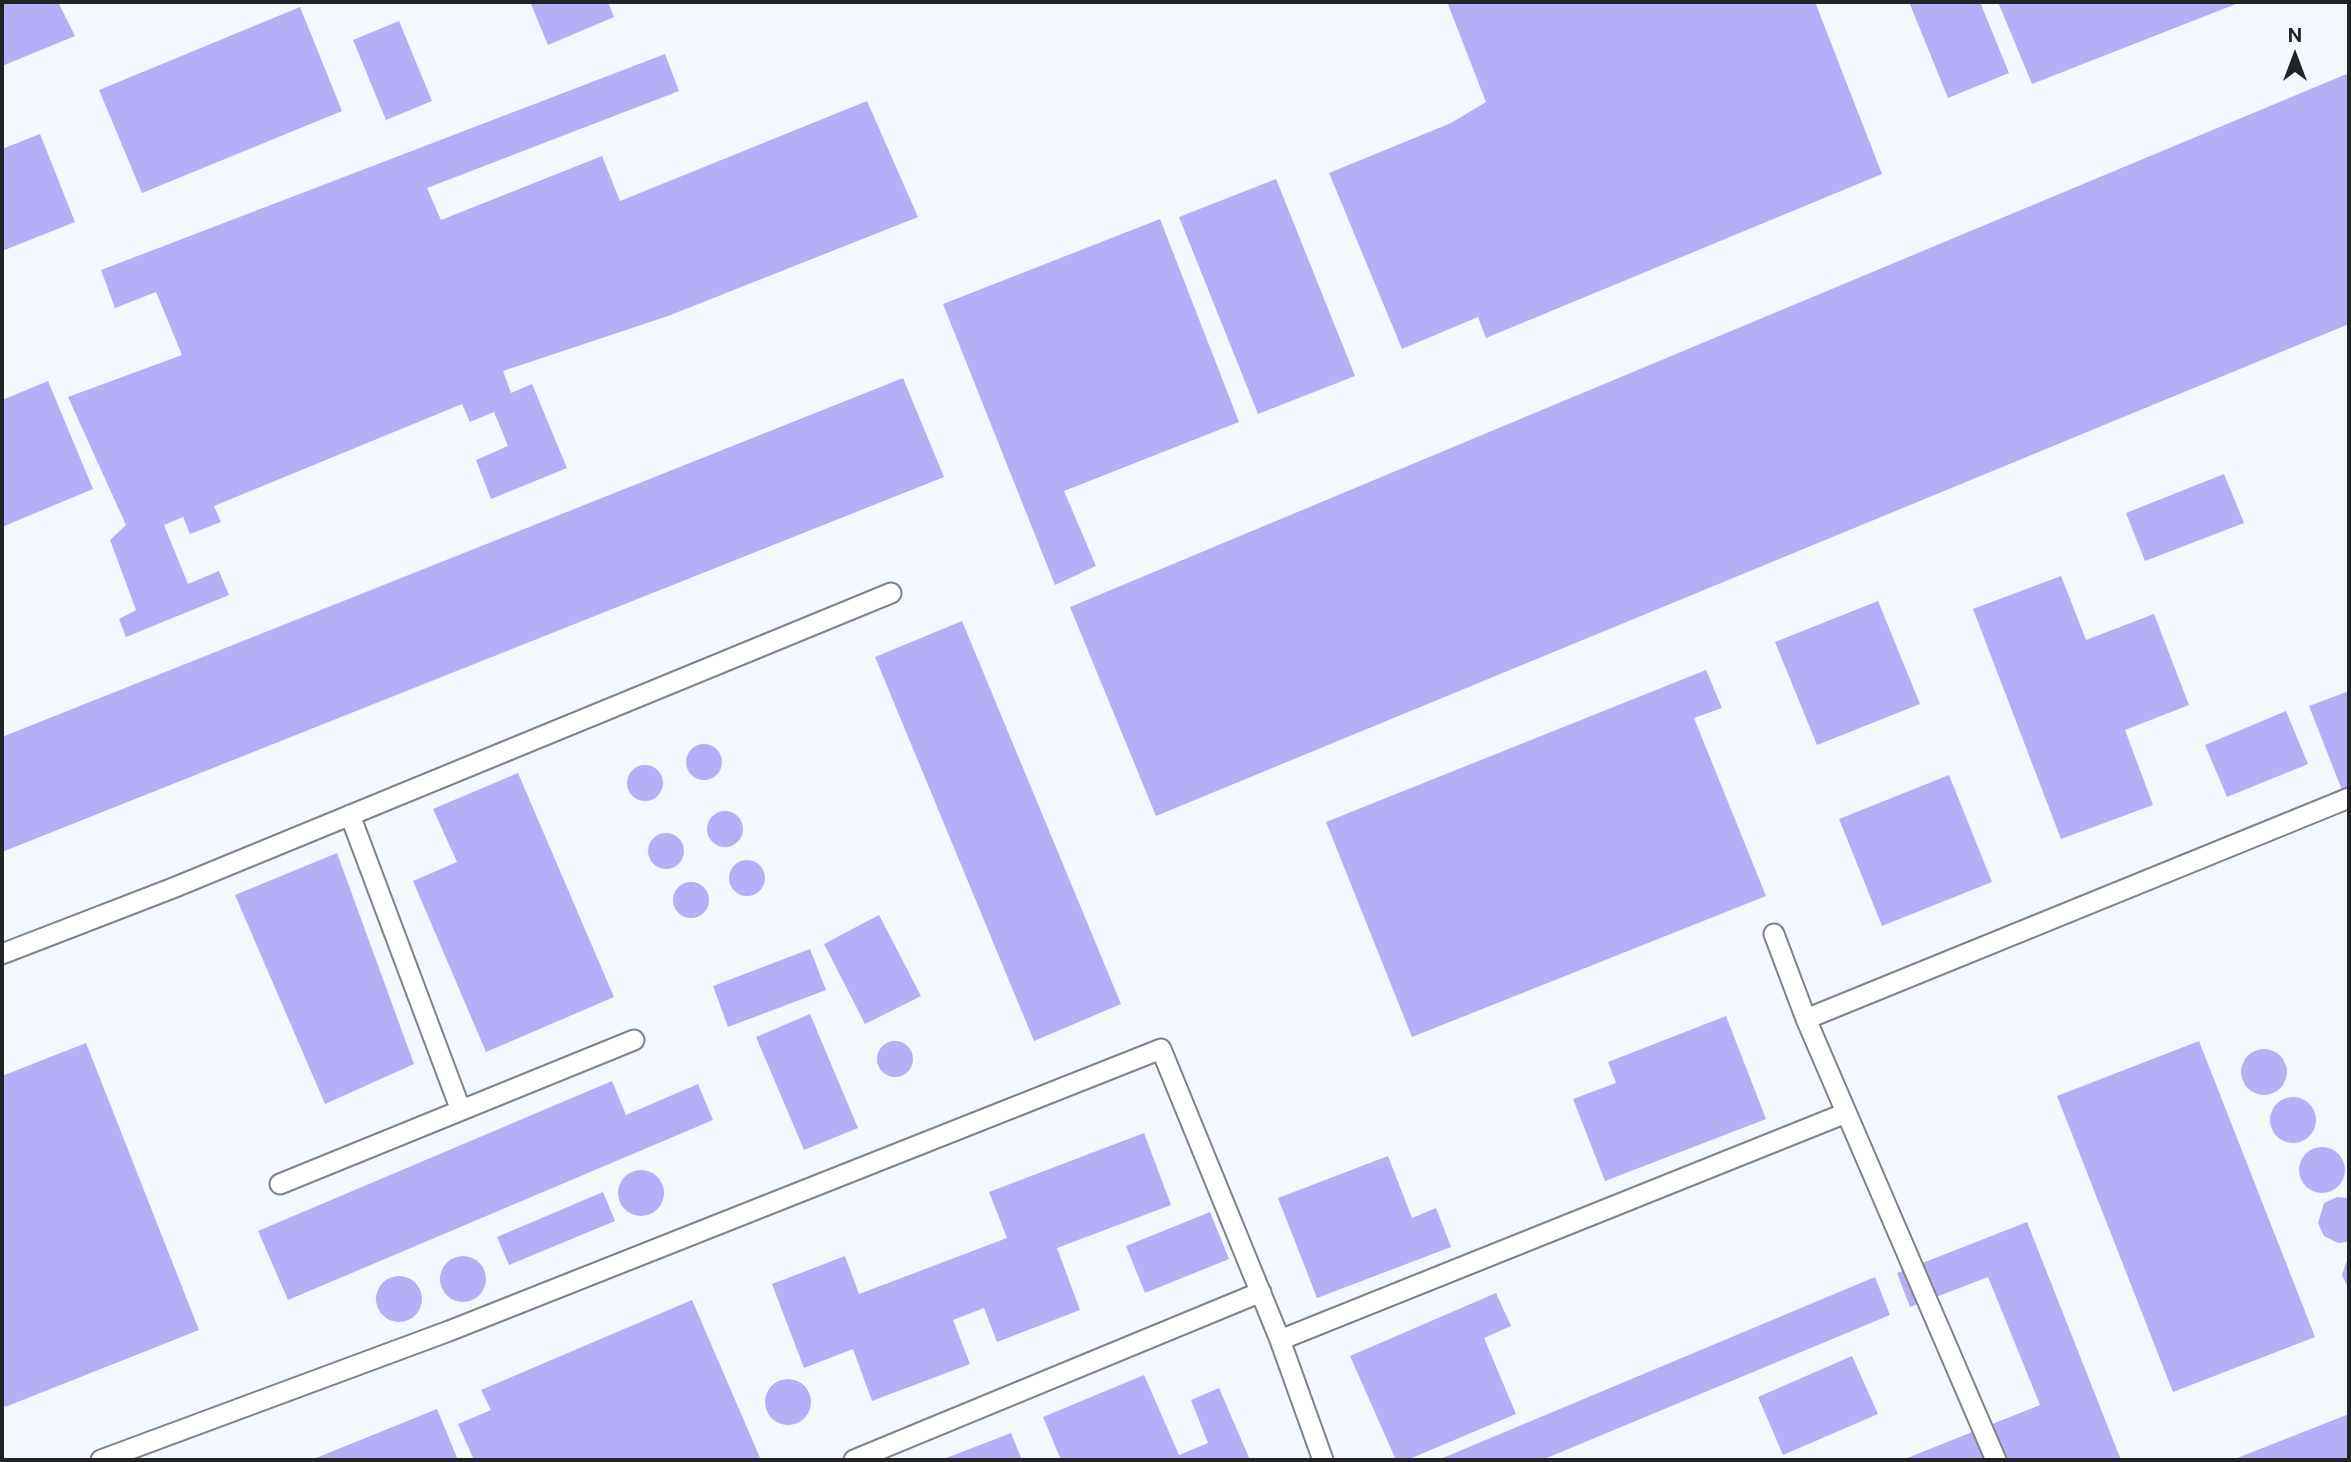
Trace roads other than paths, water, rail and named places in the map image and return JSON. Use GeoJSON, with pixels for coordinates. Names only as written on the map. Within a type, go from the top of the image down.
{"type":"FeatureCollection","features":[{"type":"Feature","properties":{"kind":"lane"},"geometry":{"type":"LineString","coordinates":[[2,954],[350,815],[891,593]]}},
{"type":"Feature","properties":{"kind":"lane"},"geometry":{"type":"LineString","coordinates":[[1806,1019],[2349,799]]}},
{"type":"Feature","properties":{"kind":"lane"},"geometry":{"type":"LineString","coordinates":[[350,815],[460,1108]]}},
{"type":"Feature","properties":{"kind":"lane"},"geometry":{"type":"LineString","coordinates":[[1774,934],[1806,1019],[1996,1460]]}},
{"type":"Feature","properties":{"kind":"lane"},"geometry":{"type":"LineString","coordinates":[[280,1184],[460,1108],[634,1040]]}},
{"type":"Feature","properties":{"kind":"lane"},"geometry":{"type":"LineString","coordinates":[[101,1460],[449,1331],[1161,1049],[1280,1340],[1323,1460]]}},
{"type":"Feature","properties":{"kind":"lane"},"geometry":{"type":"LineString","coordinates":[[1280,1340],[1846,1113]]}},
{"type":"Feature","properties":{"kind":"lane"},"geometry":{"type":"LineString","coordinates":[[854,1460],[1261,1292]]}}]}
